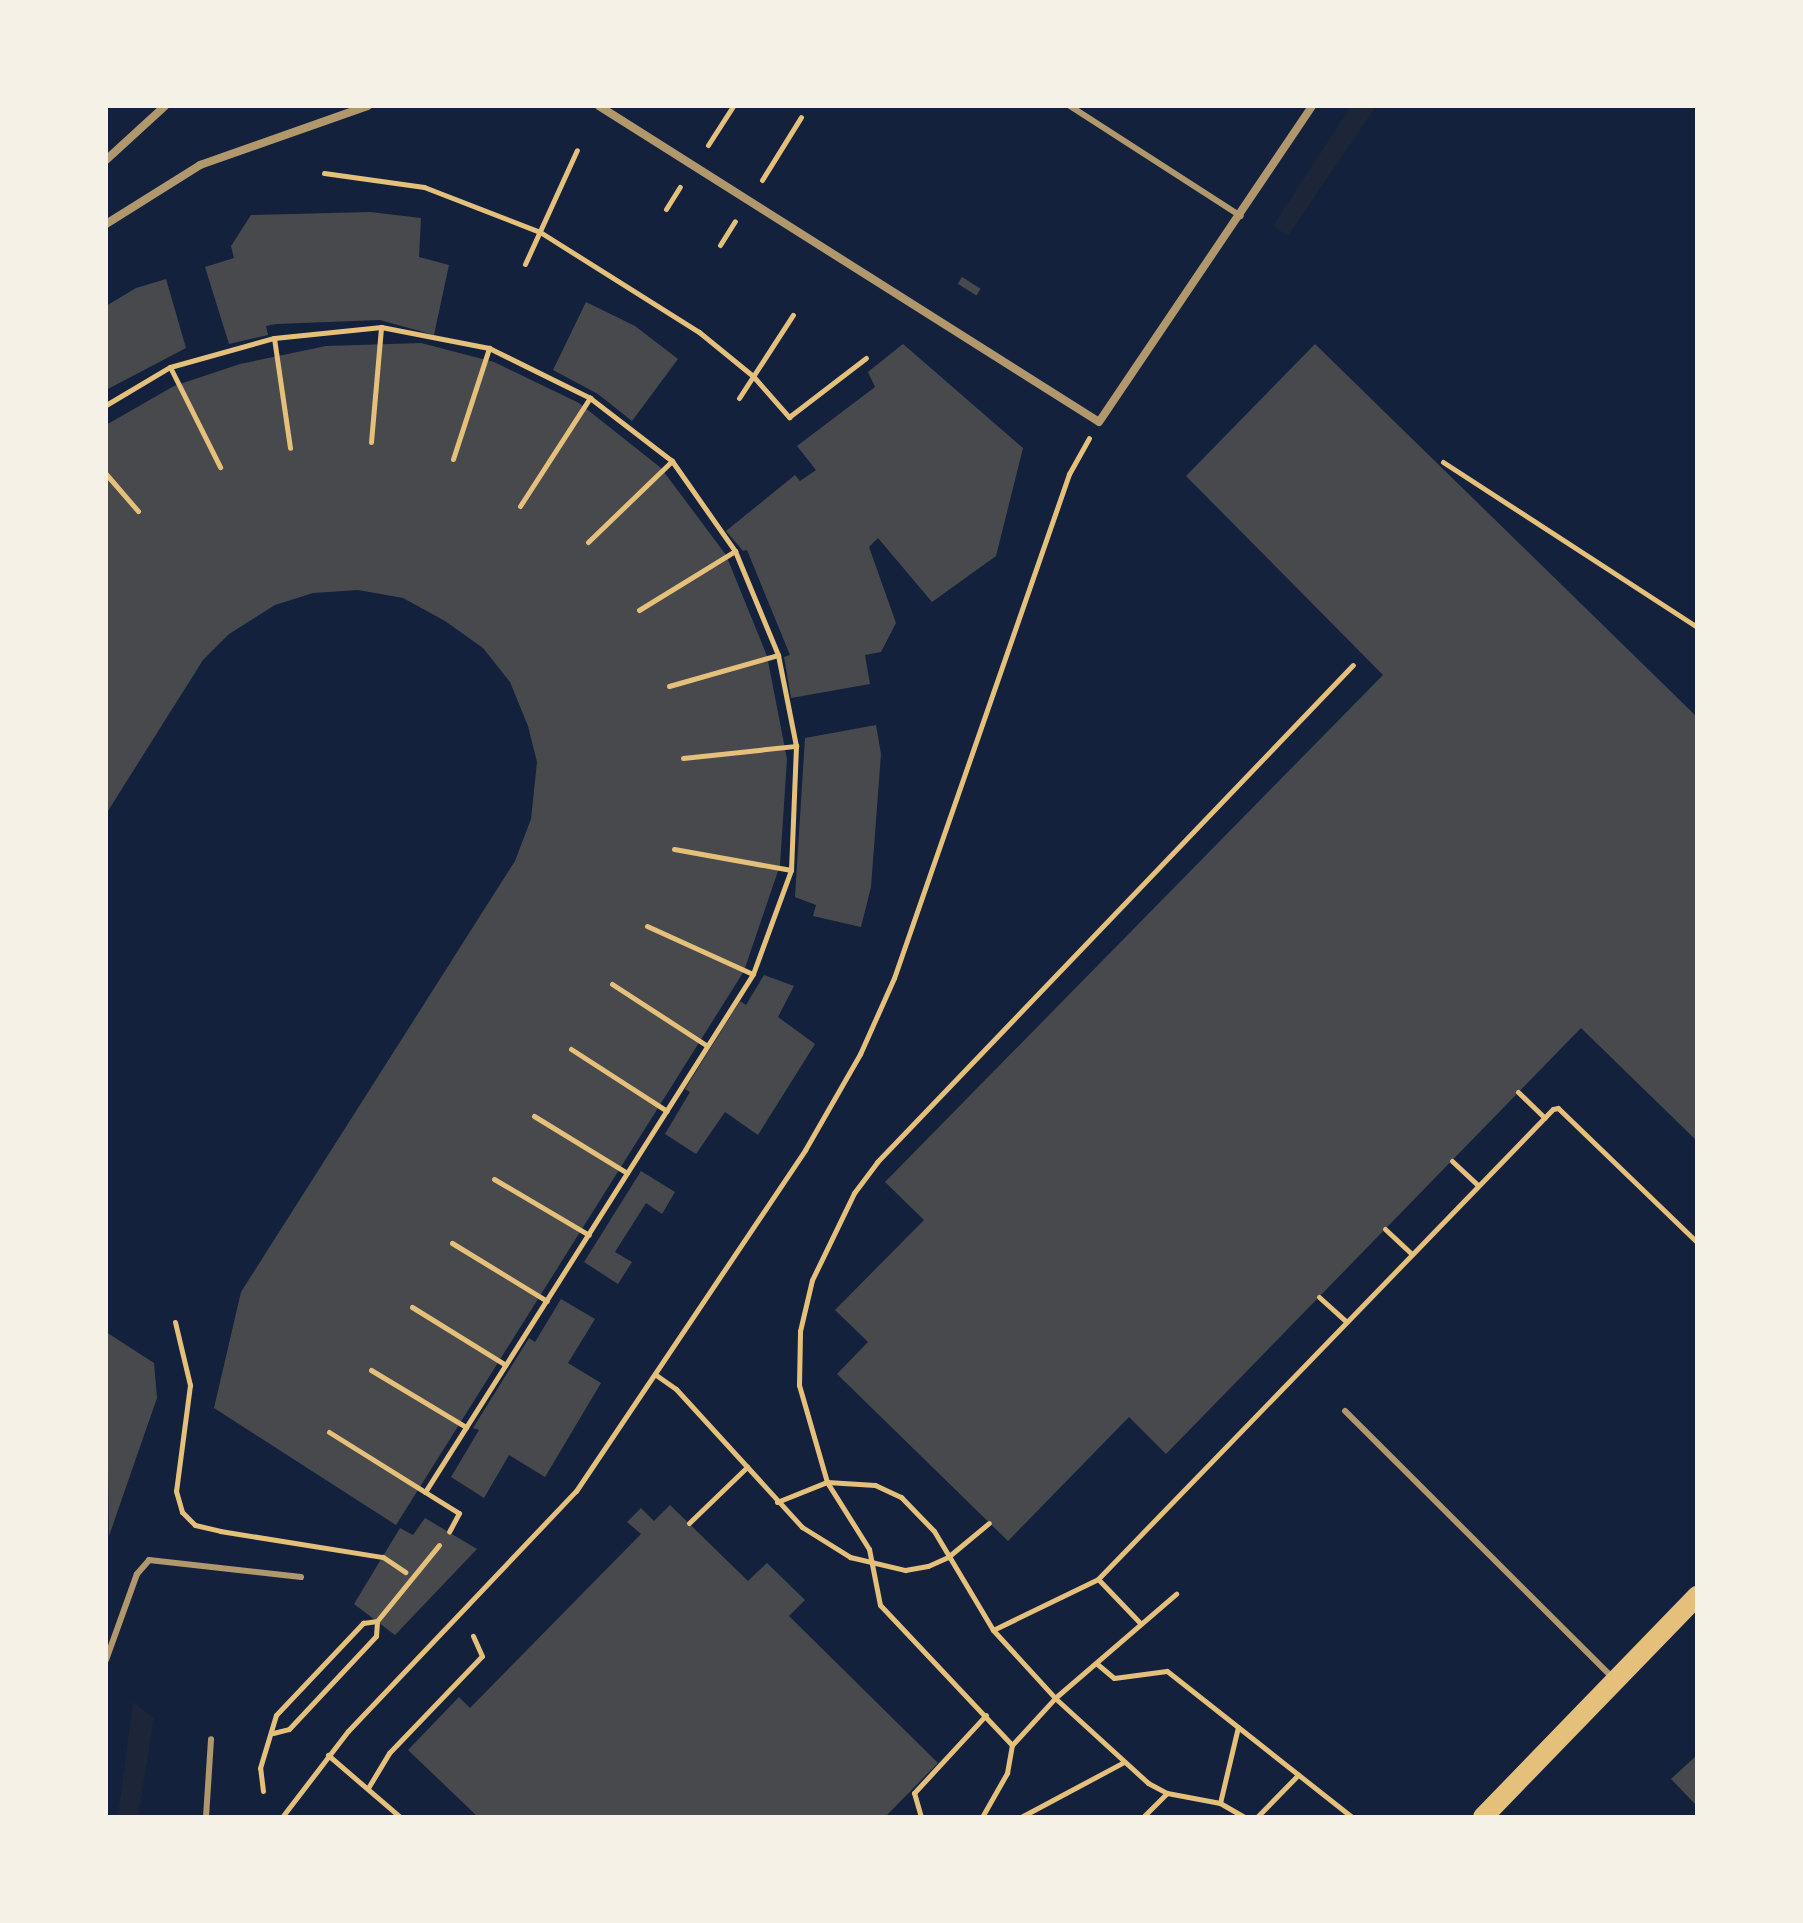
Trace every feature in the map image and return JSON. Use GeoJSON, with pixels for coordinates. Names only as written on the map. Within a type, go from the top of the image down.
{"type":"FeatureCollection","features":[{"type":"Feature","properties":{"kind":"main road"},"geometry":{"type":"LineString","coordinates":[[1483,1817],[1697,1596]]}},
{"type":"Feature","properties":{"kind":"street"},"geometry":{"type":"LineString","coordinates":[[106,160],[165,106]]}},
{"type":"Feature","properties":{"kind":"street"},"geometry":{"type":"LineString","coordinates":[[106,224],[200,165],[368,106]]}},
{"type":"Feature","properties":{"kind":"street"},"geometry":{"type":"LineString","coordinates":[[599,106],[1099,422],[1241,216],[1312,106]]}},
{"type":"Feature","properties":{"kind":"lane"},"geometry":{"type":"LineString","coordinates":[[1070,106],[1241,216]]}},
{"type":"Feature","properties":{"kind":"lane"},"geometry":{"type":"LineString","coordinates":[[1345,1411],[1615,1680]]}},
{"type":"Feature","properties":{"kind":"lane"},"geometry":{"type":"LineString","coordinates":[[106,1660],[131,1588],[149,1560],[301,1577]]}},
{"type":"Feature","properties":{"kind":"lane"},"geometry":{"type":"LineString","coordinates":[[206,1817],[211,1739]]}},
{"type":"Feature","properties":{"kind":"path"},"geometry":{"type":"LineString","coordinates":[[708,145],[733,106]]}},
{"type":"Feature","properties":{"kind":"path"},"geometry":{"type":"LineString","coordinates":[[762,180],[801,117]]}},
{"type":"Feature","properties":{"kind":"path"},"geometry":{"type":"LineString","coordinates":[[525,264],[577,150]]}},
{"type":"Feature","properties":{"kind":"path"},"geometry":{"type":"LineString","coordinates":[[324,173],[424,187],[540,232],[699,332],[753,376],[789,417],[866,358]]}},
{"type":"Feature","properties":{"kind":"path"},"geometry":{"type":"LineString","coordinates":[[666,209],[680,187]]}},
{"type":"Feature","properties":{"kind":"path"},"geometry":{"type":"LineString","coordinates":[[720,245],[735,221]]}},
{"type":"Feature","properties":{"kind":"path"},"geometry":{"type":"LineString","coordinates":[[739,398],[793,315]]}},
{"type":"Feature","properties":{"kind":"path"},"geometry":{"type":"LineString","coordinates":[[371,442],[381,327]]}},
{"type":"Feature","properties":{"kind":"path"},"geometry":{"type":"LineString","coordinates":[[106,405],[170,367],[274,338],[381,327],[489,348],[590,398],[672,461],[735,551],[778,655],[796,746],[791,870],[753,974],[425,1492]]}},
{"type":"Feature","properties":{"kind":"path"},"geometry":{"type":"LineString","coordinates":[[274,338],[290,448]]}},
{"type":"Feature","properties":{"kind":"path"},"geometry":{"type":"LineString","coordinates":[[453,459],[489,348]]}},
{"type":"Feature","properties":{"kind":"path"},"geometry":{"type":"LineString","coordinates":[[170,367],[220,467]]}},
{"type":"Feature","properties":{"kind":"path"},"geometry":{"type":"LineString","coordinates":[[520,506],[590,398]]}},
{"type":"Feature","properties":{"kind":"path"},"geometry":{"type":"LineString","coordinates":[[282,1817],[328,1755],[553,1519],[656,1375],[805,1150],[860,1054],[912,930],[1069,474],[1099,422]]}},
{"type":"Feature","properties":{"kind":"path"},"geometry":{"type":"LineString","coordinates":[[588,542],[672,461]]}},
{"type":"Feature","properties":{"kind":"path"},"geometry":{"type":"LineString","coordinates":[[1443,462],[1697,627]]}},
{"type":"Feature","properties":{"kind":"path"},"geometry":{"type":"LineString","coordinates":[[106,474],[138,511]]}},
{"type":"Feature","properties":{"kind":"path"},"geometry":{"type":"LineString","coordinates":[[639,610],[735,551]]}},
{"type":"Feature","properties":{"kind":"path"},"geometry":{"type":"LineString","coordinates":[[669,686],[778,655]]}},
{"type":"Feature","properties":{"kind":"path"},"geometry":{"type":"LineString","coordinates":[[1012,1745],[986,1715],[892,1623],[877,1597],[873,1564],[864,1538],[827,1482],[799,1385],[800,1331],[812,1280],[854,1193],[877,1162],[1353,665]]}},
{"type":"Feature","properties":{"kind":"path"},"geometry":{"type":"LineString","coordinates":[[683,758],[796,746]]}},
{"type":"Feature","properties":{"kind":"path"},"geometry":{"type":"LineString","coordinates":[[674,849],[791,870]]}},
{"type":"Feature","properties":{"kind":"path"},"geometry":{"type":"LineString","coordinates":[[647,926],[753,974]]}},
{"type":"Feature","properties":{"kind":"path"},"geometry":{"type":"LineString","coordinates":[[612,984],[706,1045]]}},
{"type":"Feature","properties":{"kind":"path"},"geometry":{"type":"LineString","coordinates":[[571,1049],[667,1111]]}},
{"type":"Feature","properties":{"kind":"path"},"geometry":{"type":"LineString","coordinates":[[1518,1092],[1545,1118]]}},
{"type":"Feature","properties":{"kind":"path"},"geometry":{"type":"LineString","coordinates":[[993,1630],[1098,1579],[1478,1185],[1558,1108],[1697,1242]]}},
{"type":"Feature","properties":{"kind":"path"},"geometry":{"type":"LineString","coordinates":[[534,1116],[627,1173]]}},
{"type":"Feature","properties":{"kind":"path"},"geometry":{"type":"LineString","coordinates":[[1452,1161],[1478,1185]]}},
{"type":"Feature","properties":{"kind":"path"},"geometry":{"type":"LineString","coordinates":[[494,1179],[589,1235]]}},
{"type":"Feature","properties":{"kind":"path"},"geometry":{"type":"LineString","coordinates":[[1385,1229],[1412,1254]]}},
{"type":"Feature","properties":{"kind":"path"},"geometry":{"type":"LineString","coordinates":[[452,1243],[547,1301]]}},
{"type":"Feature","properties":{"kind":"path"},"geometry":{"type":"LineString","coordinates":[[1319,1297],[1346,1321]]}},
{"type":"Feature","properties":{"kind":"path"},"geometry":{"type":"LineString","coordinates":[[412,1307],[506,1365]]}},
{"type":"Feature","properties":{"kind":"path"},"geometry":{"type":"LineString","coordinates":[[175,1322],[190,1385],[176,1491],[182,1512],[195,1525],[383,1557],[405,1572]]}},
{"type":"Feature","properties":{"kind":"path"},"geometry":{"type":"LineString","coordinates":[[371,1370],[466,1427]]}},
{"type":"Feature","properties":{"kind":"path"},"geometry":{"type":"LineString","coordinates":[[656,1375],[676,1389],[777,1502],[828,1546],[873,1564],[905,1570],[948,1557],[989,1523]]}},
{"type":"Feature","properties":{"kind":"path"},"geometry":{"type":"LineString","coordinates":[[329,1432],[459,1513],[449,1532]]}},
{"type":"Feature","properties":{"kind":"path"},"geometry":{"type":"LineString","coordinates":[[689,1523],[747,1467]]}},
{"type":"Feature","properties":{"kind":"path"},"geometry":{"type":"LineString","coordinates":[[777,1502],[827,1482],[875,1485],[901,1497],[934,1531],[993,1630],[1055,1698],[1124,1762],[1167,1793],[1220,1803],[1244,1817]]}},
{"type":"Feature","properties":{"kind":"path"},"geometry":{"type":"LineString","coordinates":[[273,1733],[289,1729],[376,1636],[377,1621],[439,1545]]}},
{"type":"Feature","properties":{"kind":"path"},"geometry":{"type":"LineString","coordinates":[[1098,1579],[1140,1623]]}},
{"type":"Feature","properties":{"kind":"path"},"geometry":{"type":"LineString","coordinates":[[982,1817],[1007,1773],[1012,1745],[1055,1698],[1176,1594]]}},
{"type":"Feature","properties":{"kind":"path"},"geometry":{"type":"LineString","coordinates":[[263,1791],[260,1768],[276,1715],[363,1623],[377,1621]]}},
{"type":"Feature","properties":{"kind":"path"},"geometry":{"type":"LineString","coordinates":[[368,1788],[389,1753],[482,1656],[473,1636]]}},
{"type":"Feature","properties":{"kind":"path"},"geometry":{"type":"LineString","coordinates":[[1096,1663],[1114,1678],[1167,1671],[1352,1817]]}},
{"type":"Feature","properties":{"kind":"path"},"geometry":{"type":"LineString","coordinates":[[921,1817],[914,1793],[986,1715]]}},
{"type":"Feature","properties":{"kind":"path"},"geometry":{"type":"LineString","coordinates":[[1220,1803],[1238,1727]]}},
{"type":"Feature","properties":{"kind":"path"},"geometry":{"type":"LineString","coordinates":[[328,1755],[400,1817]]}},
{"type":"Feature","properties":{"kind":"path"},"geometry":{"type":"LineString","coordinates":[[1021,1817],[1124,1762]]}},
{"type":"Feature","properties":{"kind":"path"},"geometry":{"type":"LineString","coordinates":[[1257,1817],[1298,1775]]}},
{"type":"Feature","properties":{"kind":"path"},"geometry":{"type":"LineString","coordinates":[[1143,1817],[1167,1793]]}},
{"type":"Feature","properties":{"kind":"shaded area"},"geometry":{"type":"Polygon","coordinates":[[[1351,106],[1376,106],[1288,236],[1273,226],[1351,106]]]}},
{"type":"Feature","properties":{"kind":"shaded area"},"geometry":{"type":"Polygon","coordinates":[[[133,1702],[154,1718],[138,1817],[118,1817],[133,1702]]]}},
{"type":"Feature","properties":{"kind":"building"},"geometry":{"type":"Polygon","coordinates":[[[370,212],[421,218],[419,257],[449,265],[434,335],[380,320],[276,324],[266,326],[268,335],[229,344],[205,267],[234,258],[231,246],[251,215],[370,212]]]}},
{"type":"Feature","properties":{"kind":"building"},"geometry":{"type":"Polygon","coordinates":[[[962,277],[981,289],[976,295],[958,284],[962,277]]]}},
{"type":"Feature","properties":{"kind":"building"},"geometry":{"type":"Polygon","coordinates":[[[166,279],[186,348],[106,390],[106,306],[136,288],[166,279]]]}},
{"type":"Feature","properties":{"kind":"building"},"geometry":{"type":"Polygon","coordinates":[[[586,302],[635,326],[678,359],[632,421],[598,394],[553,370],[586,302]]]}},
{"type":"Feature","properties":{"kind":"building"},"geometry":{"type":"Polygon","coordinates":[[[421,343],[494,362],[579,403],[661,468],[726,555],[767,656],[787,759],[780,865],[744,971],[396,1525],[214,1408],[241,1292],[515,861],[531,819],[537,762],[528,726],[510,682],[483,648],[445,621],[403,598],[358,590],[313,593],[275,605],[229,634],[203,660],[106,814],[106,425],[174,386],[240,364],[326,346],[421,343]]]}},
{"type":"Feature","properties":{"kind":"building"},"geometry":{"type":"Polygon","coordinates":[[[903,344],[1023,448],[996,556],[932,602],[878,538],[869,547],[896,623],[881,652],[865,655],[870,684],[791,698],[784,657],[790,655],[747,550],[743,551],[726,531],[795,475],[800,481],[816,470],[797,446],[875,387],[868,372],[903,344]]]}},
{"type":"Feature","properties":{"kind":"building"},"geometry":{"type":"Polygon","coordinates":[[[1315,344],[1697,717],[1697,1141],[1581,1028],[1166,1454],[1129,1417],[1008,1541],[837,1374],[868,1342],[835,1310],[924,1220],[885,1182],[1383,675],[1186,476],[1315,344]]]}},
{"type":"Feature","properties":{"kind":"building"},"geometry":{"type":"Polygon","coordinates":[[[876,725],[881,754],[871,887],[861,927],[813,916],[816,905],[795,897],[805,738],[876,725]]]}},
{"type":"Feature","properties":{"kind":"building"},"geometry":{"type":"Polygon","coordinates":[[[764,975],[794,986],[778,1017],[815,1044],[758,1135],[725,1112],[696,1154],[665,1134],[690,1092],[685,1089],[740,1001],[746,1005],[764,975]]]}},
{"type":"Feature","properties":{"kind":"building"},"geometry":{"type":"Polygon","coordinates":[[[641,1171],[675,1192],[662,1214],[646,1203],[615,1252],[632,1262],[618,1284],[584,1262],[641,1171]]]}},
{"type":"Feature","properties":{"kind":"building"},"geometry":{"type":"Polygon","coordinates":[[[561,1299],[595,1319],[568,1363],[601,1383],[545,1477],[509,1455],[484,1498],[451,1477],[479,1430],[473,1428],[529,1338],[535,1342],[561,1299]]]}},
{"type":"Feature","properties":{"kind":"building"},"geometry":{"type":"Polygon","coordinates":[[[106,1332],[154,1363],[157,1398],[109,1536],[106,1332]]]}},
{"type":"Feature","properties":{"kind":"building"},"geometry":{"type":"Polygon","coordinates":[[[670,1505],[748,1581],[767,1563],[805,1600],[789,1616],[938,1763],[885,1817],[478,1817],[408,1750],[459,1697],[470,1708],[641,1534],[627,1522],[641,1508],[654,1521],[670,1505]]]}},
{"type":"Feature","properties":{"kind":"building"},"geometry":{"type":"Polygon","coordinates":[[[425,1518],[477,1549],[395,1635],[354,1604],[400,1528],[413,1535],[425,1518]]]}},
{"type":"Feature","properties":{"kind":"building"},"geometry":{"type":"Polygon","coordinates":[[[1697,1755],[1697,1806],[1671,1779],[1697,1755]]]}}]}
